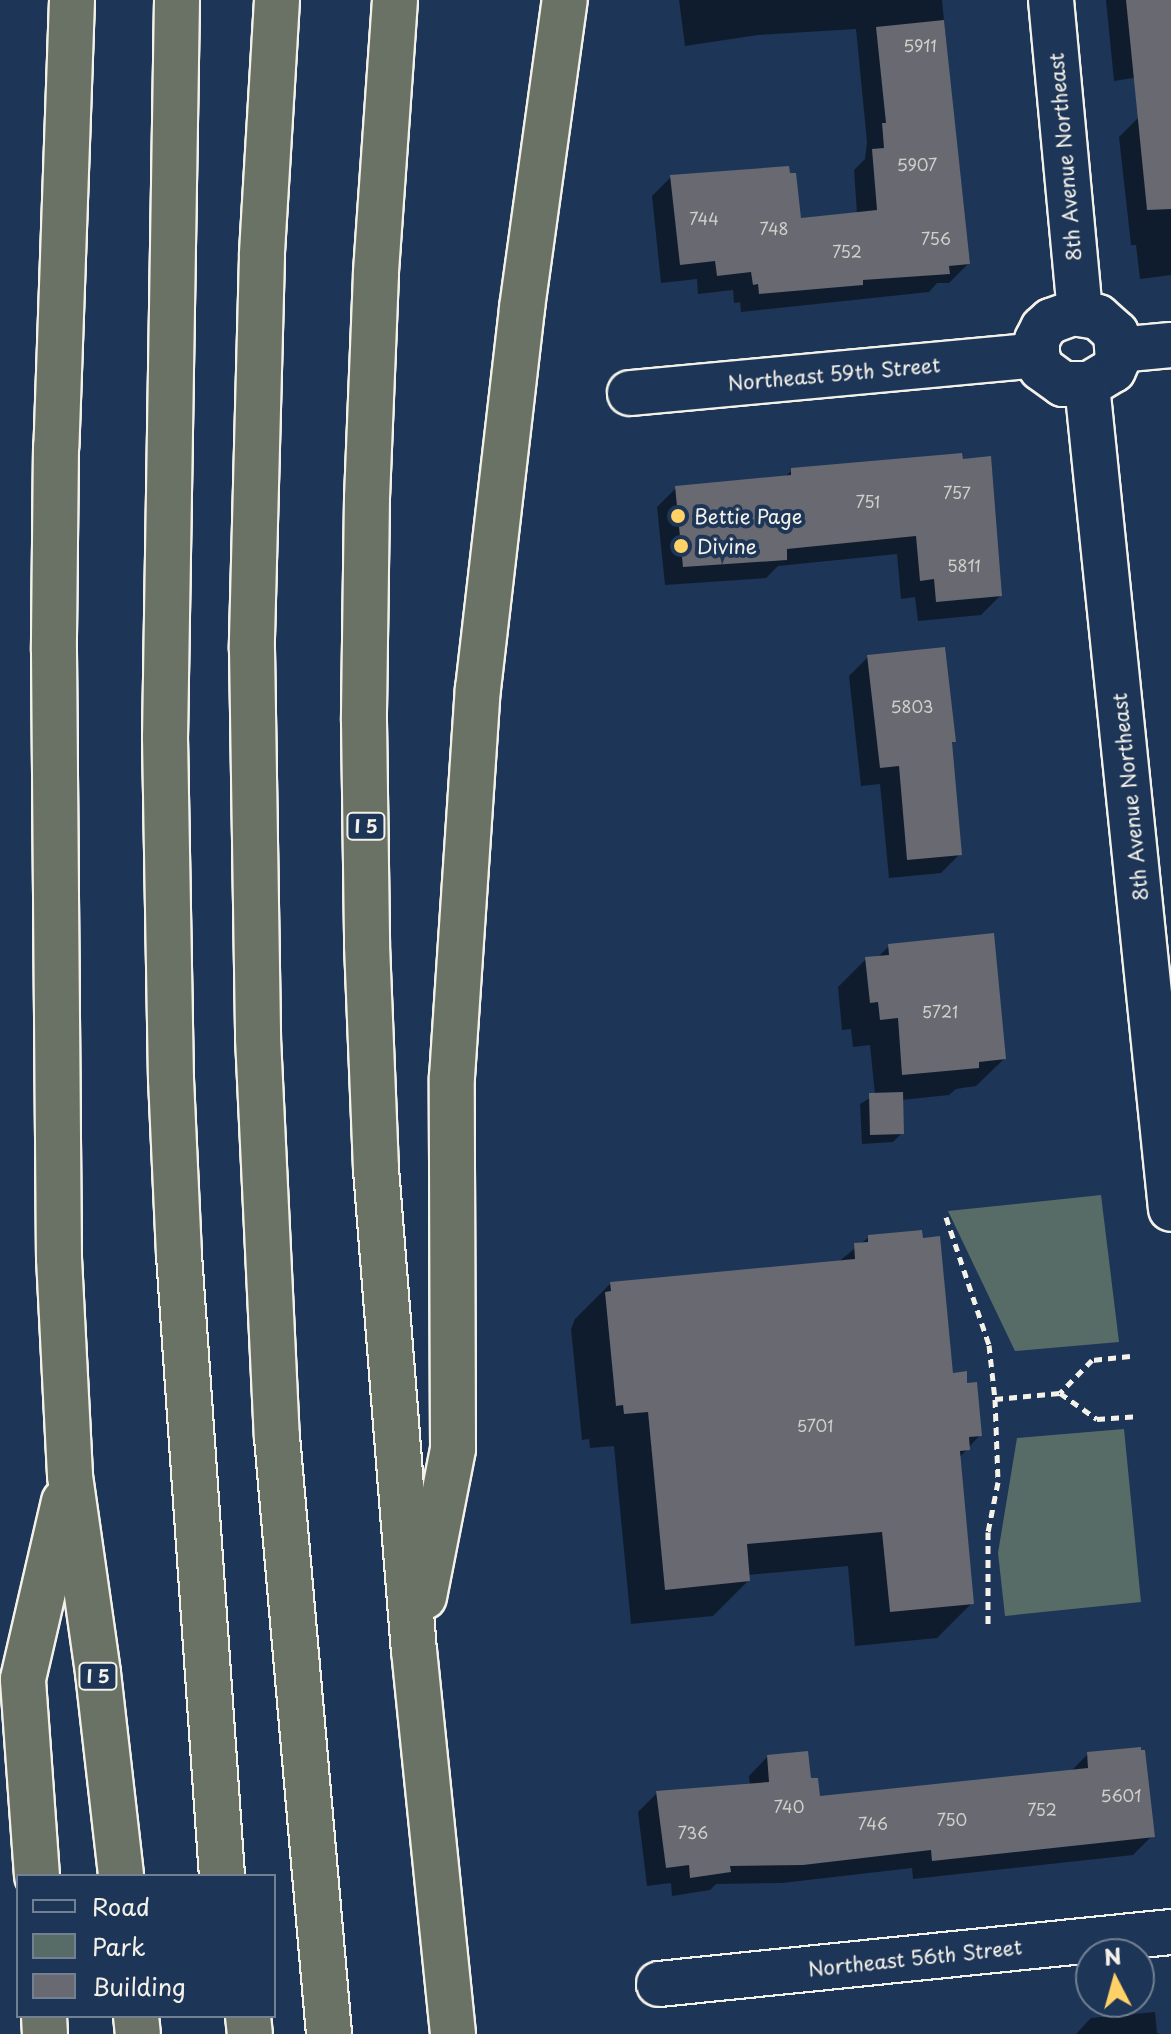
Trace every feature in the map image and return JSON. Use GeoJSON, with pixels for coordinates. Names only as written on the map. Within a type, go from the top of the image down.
{"type":"FeatureCollection","features":[{"type":"Feature","properties":{"kind":"highway","name":"I 5"},"geometry":{"type":"LineString","coordinates":[[72,0],[56,447],[54,651],[59,1258],[70,1476],[98,1673],[121,1874]]}},
{"type":"Feature","properties":{"kind":"highway"},"geometry":{"type":"LineString","coordinates":[[177,0],[165,737],[170,1048],[180,1271],[222,1874]]}},
{"type":"Feature","properties":{"kind":"highway"},"geometry":{"type":"LineString","coordinates":[[277,0],[262,256],[252,633],[258,1038],[277,1437],[329,2034]]}},
{"type":"Feature","properties":{"kind":"highway","name":"I 5"},"geometry":{"type":"LineString","coordinates":[[395,0],[376,274],[364,721],[376,1169],[414,1650],[453,2034]]}},
{"type":"Feature","properties":{"kind":"highway"},"geometry":{"type":"LineString","coordinates":[[414,1650],[453,1449],[452,1077],[478,689],[522,308],[565,0]]}},
{"type":"Feature","properties":{"kind":"highway"},"geometry":{"type":"LineString","coordinates":[[37,1874],[23,1679],[70,1476]]}},
{"type":"Feature","properties":{"kind":"street","name":"8th Avenue Northeast"},"geometry":{"type":"LineString","coordinates":[[1051,0],[1080,314]]}},
{"type":"Feature","properties":{"kind":"street"},"geometry":{"type":"LineString","coordinates":[[1087,313],[1108,322],[1116,333],[1118,350],[1113,370],[1103,379],[1087,385],[1063,384],[1041,368],[1037,340],[1043,328],[1061,317],[1087,313]]}},
{"type":"Feature","properties":{"kind":"street"},"geometry":{"type":"LineString","coordinates":[[1118,350],[1171,345]]}},
{"type":"Feature","properties":{"kind":"street","name":"Northeast 59th Street"},"geometry":{"type":"LineString","coordinates":[[630,393],[1037,355]]}},
{"type":"Feature","properties":{"kind":"street","name":"8th Avenue Northeast"},"geometry":{"type":"LineString","coordinates":[[1087,385],[1155,885],[1171,1209]]}},
{"type":"Feature","properties":{"kind":"street","name":"Northeast 56th Street"},"geometry":{"type":"LineString","coordinates":[[659,1984],[1171,1932]]}},
{"type":"Feature","properties":{"kind":"path"},"geometry":{"type":"LineString","coordinates":[[946,1217],[989,1345],[995,1399],[999,1453],[987,1552],[988,1624]]}},
{"type":"Feature","properties":{"kind":"path"},"geometry":{"type":"LineString","coordinates":[[1060,1393],[1092,1360],[1130,1356]]}},
{"type":"Feature","properties":{"kind":"path"},"geometry":{"type":"LineString","coordinates":[[995,1399],[1060,1393],[1097,1419],[1136,1416]]}},
{"type":"Feature","properties":{"kind":"green space"},"geometry":{"type":"Polygon","coordinates":[[[1101,1195],[1119,1342],[1015,1351],[948,1211],[1101,1195]]]}},
{"type":"Feature","properties":{"kind":"green space"},"geometry":{"type":"Polygon","coordinates":[[[1124,1429],[1141,1602],[1005,1616],[998,1553],[1017,1438],[1124,1429]]]}},
{"type":"Feature","properties":{"kind":"building"},"geometry":{"type":"Polygon","coordinates":[[[1126,0],[1171,0],[1171,209],[1147,210],[1126,0]]]}},
{"type":"Feature","properties":{"kind":"building"},"geometry":{"type":"Polygon","coordinates":[[[944,20],[970,264],[949,266],[950,274],[863,280],[863,285],[759,294],[758,284],[753,285],[751,272],[717,276],[715,261],[680,265],[670,175],[789,166],[790,173],[796,173],[801,218],[877,210],[872,149],[884,148],[882,123],[886,123],[876,27],[944,20]]]}},
{"type":"Feature","properties":{"kind":"building"},"geometry":{"type":"Polygon","coordinates":[[[962,453],[963,459],[991,456],[1002,596],[936,602],[934,579],[920,581],[916,536],[787,549],[787,560],[683,567],[675,486],[791,475],[791,468],[962,453]]]}},
{"type":"Feature","properties":{"kind":"building"},"geometry":{"type":"Polygon","coordinates":[[[945,647],[956,742],[952,742],[962,855],[907,860],[899,766],[880,768],[867,655],[945,647]]]}},
{"type":"Feature","properties":{"kind":"building"},"geometry":{"type":"Polygon","coordinates":[[[994,933],[1006,1059],[979,1062],[979,1068],[902,1075],[898,1018],[880,1020],[878,1002],[870,1003],[865,957],[889,955],[888,944],[994,933]]]}},
{"type":"Feature","properties":{"kind":"building"},"geometry":{"type":"Polygon","coordinates":[[[903,1092],[904,1134],[870,1135],[869,1093],[903,1092]]]}},
{"type":"Feature","properties":{"kind":"building"},"geometry":{"type":"Polygon","coordinates":[[[922,1230],[923,1238],[940,1236],[953,1373],[967,1371],[967,1383],[977,1382],[982,1436],[969,1437],[970,1450],[960,1451],[974,1604],[890,1612],[882,1532],[747,1544],[750,1581],[665,1590],[648,1412],[624,1414],[623,1405],[616,1406],[605,1292],[611,1291],[610,1282],[855,1259],[854,1243],[868,1242],[868,1235],[922,1230]]]}},
{"type":"Feature","properties":{"kind":"building"},"geometry":{"type":"Polygon","coordinates":[[[1141,1747],[1145,1750],[1155,1837],[932,1861],[931,1850],[803,1865],[730,1866],[731,1872],[690,1878],[689,1865],[666,1868],[656,1791],[769,1782],[767,1755],[808,1751],[811,1778],[818,1778],[820,1796],[1088,1768],[1087,1752],[1141,1747]]]}},
{"type":"Feature","properties":{"kind":"place","name":"Bettie Page"},"geometry":{"type":"Point","coordinates":[678,516]}},
{"type":"Feature","properties":{"kind":"place","name":"Divine"},"geometry":{"type":"Point","coordinates":[681,546]}}]}
